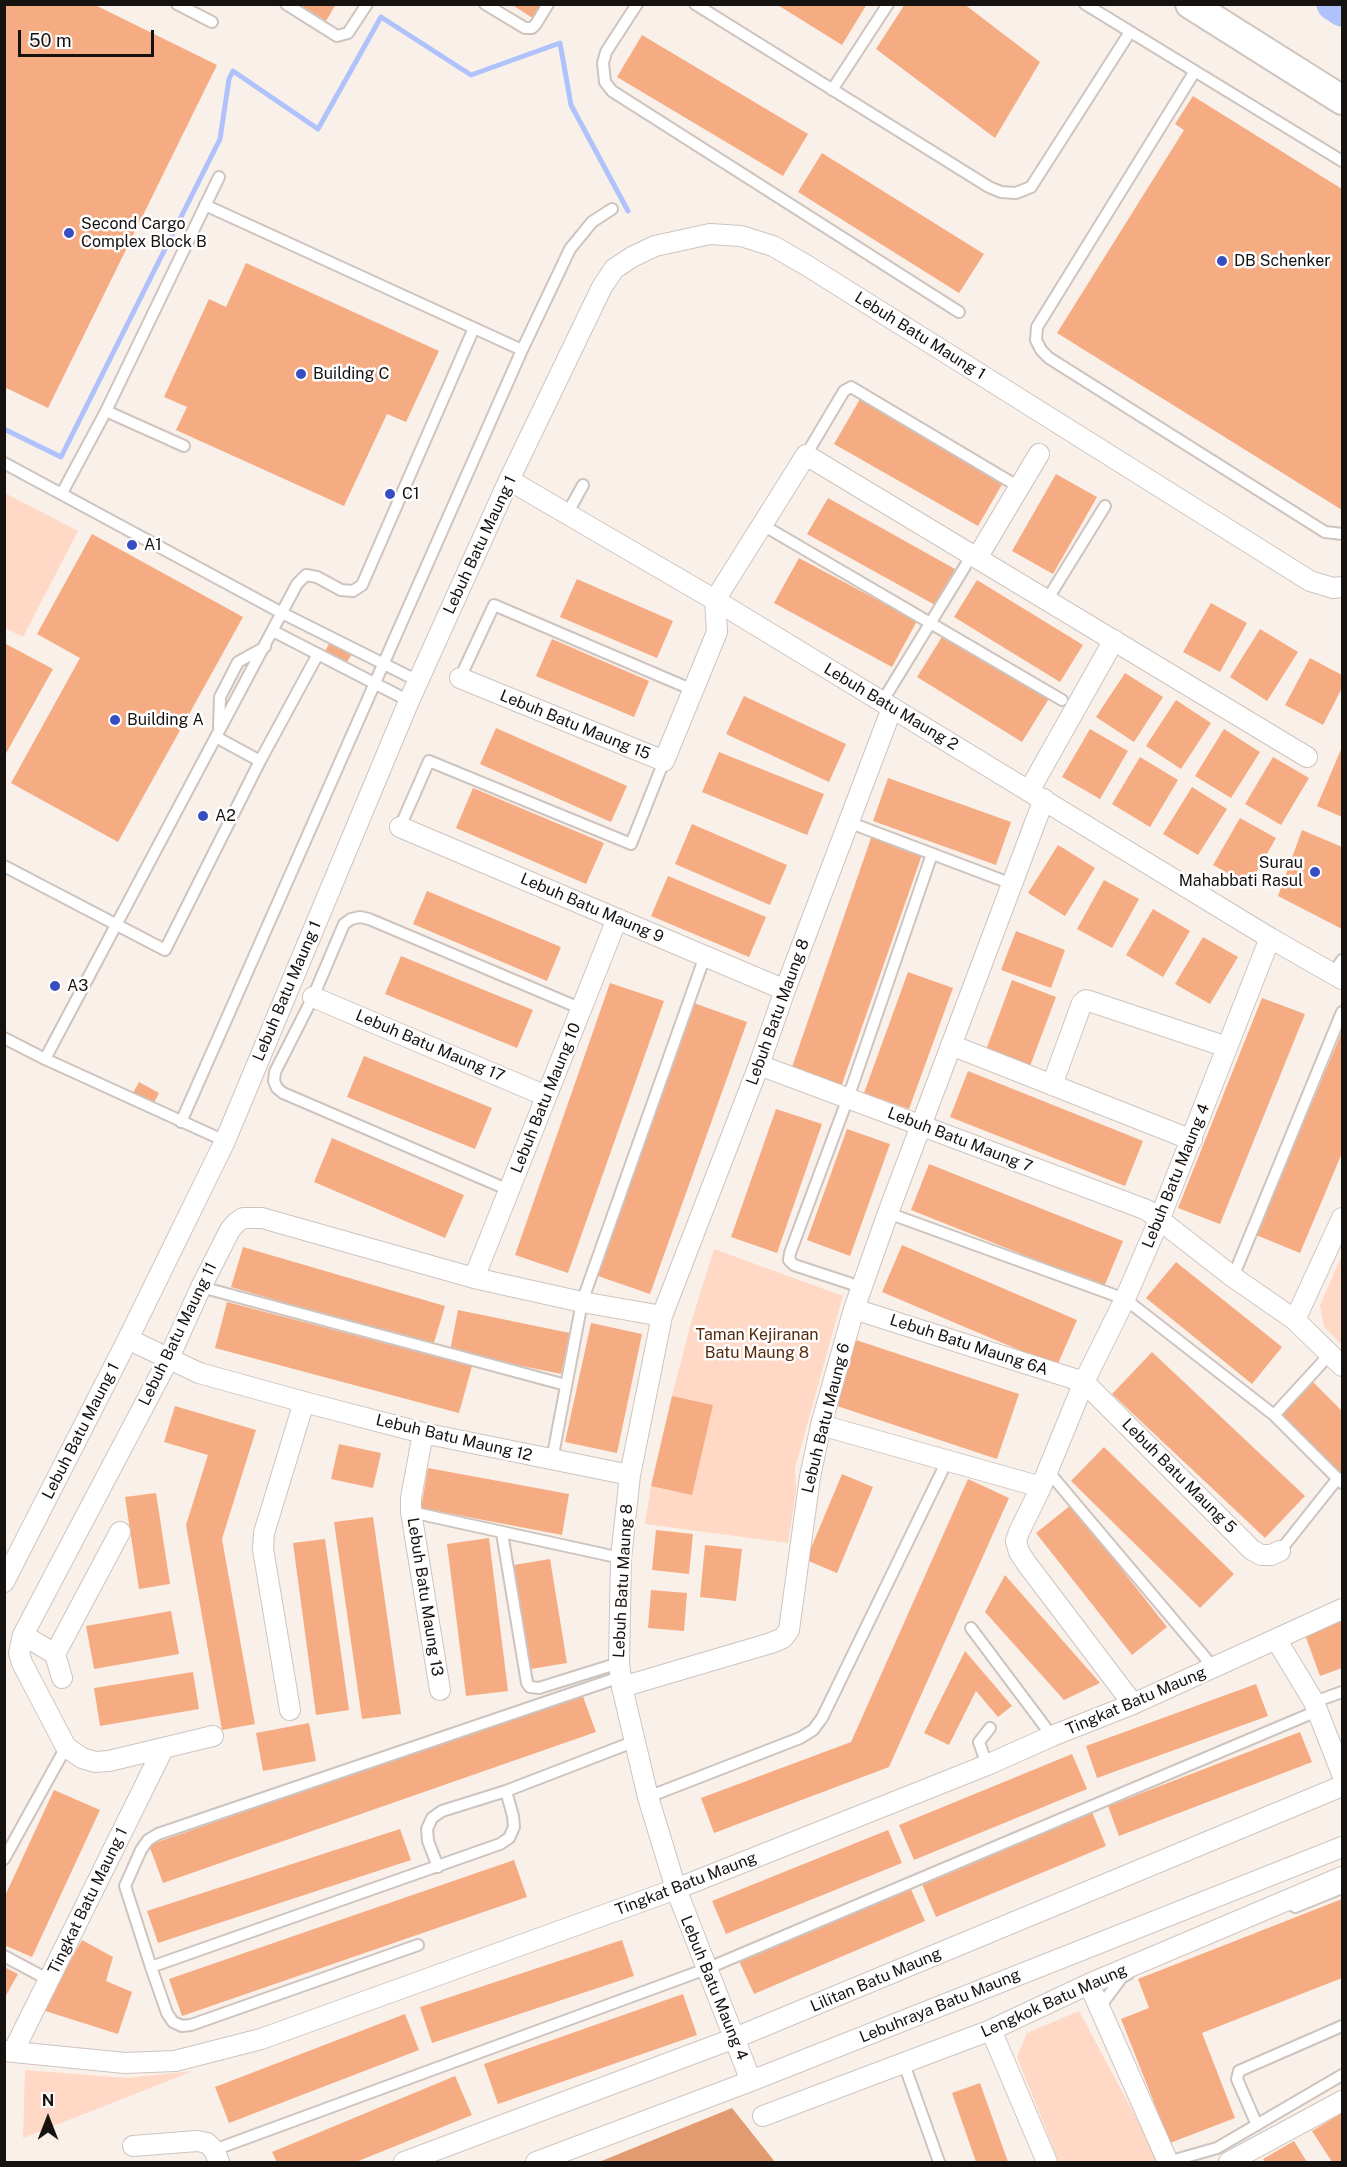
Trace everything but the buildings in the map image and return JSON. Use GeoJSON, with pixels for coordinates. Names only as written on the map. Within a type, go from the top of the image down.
{"type":"FeatureCollection","features":[{"type":"Feature","properties":{"kind":"street"},"geometry":{"type":"LineString","coordinates":[[1190,4],[1342,100]]}},
{"type":"Feature","properties":{"kind":"street","name":"Lebuh Batu Maung 1"},"geometry":{"type":"LineString","coordinates":[[4,1582],[128,1339],[225,1141],[409,700],[509,480],[602,288],[614,269],[655,246],[710,234],[741,236],[773,246],[1310,581],[1333,588],[1342,587]]}},
{"type":"Feature","properties":{"kind":"street"},"geometry":{"type":"LineString","coordinates":[[975,556],[1039,454]]}},
{"type":"Feature","properties":{"kind":"street"},"geometry":{"type":"LineString","coordinates":[[715,600],[806,455],[1307,757]]}},
{"type":"Feature","properties":{"kind":"street","name":"Lebuh Batu Maung 2"},"geometry":{"type":"LineString","coordinates":[[509,480],[715,600],[1270,938]]}},
{"type":"Feature","properties":{"kind":"street","name":"Lebuh Batu Maung 15"},"geometry":{"type":"LineString","coordinates":[[460,678],[664,762],[717,632],[715,600]]}},
{"type":"Feature","properties":{"kind":"street","name":"Lebuh Batu Maung 6"},"geometry":{"type":"LineString","coordinates":[[620,1676],[771,1643],[783,1638],[789,1630],[810,1477],[821,1425],[861,1287],[1012,884],[1036,795],[1114,640]]}},
{"type":"Feature","properties":{"kind":"street","name":"Lebuh Batu Maung 8"},"geometry":{"type":"LineString","coordinates":[[662,1316],[759,1065],[848,822],[887,705]]}},
{"type":"Feature","properties":{"kind":"street","name":"Lebuh Batu Maung 9"},"geometry":{"type":"LineString","coordinates":[[400,827],[785,990]]}},
{"type":"Feature","properties":{"kind":"street","name":"Lebuh Batu Maung 10"},"geometry":{"type":"LineString","coordinates":[[474,1278],[617,919]]}},
{"type":"Feature","properties":{"kind":"street"},"geometry":{"type":"LineString","coordinates":[[1270,938],[1340,971]]}},
{"type":"Feature","properties":{"kind":"street","name":"Lebuh Batu Maung 4"},"geometry":{"type":"LineString","coordinates":[[1133,1704],[1019,1552],[1016,1541],[1084,1382],[1125,1299],[1160,1218],[1270,938]]}},
{"type":"Feature","properties":{"kind":"street","name":"Lebuh Batu Maung 17"},"geometry":{"type":"LineString","coordinates":[[313,997],[546,1096]]}},
{"type":"Feature","properties":{"kind":"street"},"geometry":{"type":"LineString","coordinates":[[1052,1085],[1082,1003],[1086,1000],[1227,1047]]}},
{"type":"Feature","properties":{"kind":"street"},"geometry":{"type":"LineString","coordinates":[[951,1045],[1192,1140]]}},
{"type":"Feature","properties":{"kind":"street","name":"Lebuh Batu Maung 7"},"geometry":{"type":"LineString","coordinates":[[759,1065],[1147,1210],[1233,1277],[1295,1320],[1336,1360]]}},
{"type":"Feature","properties":{"kind":"street","name":"Lebuh Batu Maung 11"},"geometry":{"type":"LineString","coordinates":[[66,1747],[22,1664],[19,1653],[23,1635],[168,1360],[230,1230],[243,1218],[253,1216],[474,1278],[582,1302],[662,1316]]}},
{"type":"Feature","properties":{"kind":"street"},"geometry":{"type":"LineString","coordinates":[[1295,1320],[1342,1218]]}},
{"type":"Feature","properties":{"kind":"street","name":"Lebuh Batu Maung 6A"},"geometry":{"type":"LineString","coordinates":[[854,1309],[1084,1382]]}},
{"type":"Feature","properties":{"kind":"street"},"geometry":{"type":"LineString","coordinates":[[630,1475],[662,1316]]}},
{"type":"Feature","properties":{"kind":"street","name":"Lebuh Batu Maung 12"},"geometry":{"type":"LineString","coordinates":[[128,1339],[199,1373],[304,1402],[423,1433],[630,1475]]}},
{"type":"Feature","properties":{"kind":"street","name":"Lebuh Batu Maung 5"},"geometry":{"type":"LineString","coordinates":[[1084,1382],[1252,1550],[1261,1555],[1271,1555],[1280,1551]]}},
{"type":"Feature","properties":{"kind":"street"},"geometry":{"type":"LineString","coordinates":[[290,1710],[263,1549],[264,1533],[304,1402]]}},
{"type":"Feature","properties":{"kind":"street"},"geometry":{"type":"LineString","coordinates":[[821,1425],[946,1461],[1044,1478]]}},
{"type":"Feature","properties":{"kind":"street","name":"Lebuh Batu Maung 13"},"geometry":{"type":"LineString","coordinates":[[423,1433],[411,1498],[411,1512],[440,1690]]}},
{"type":"Feature","properties":{"kind":"street","name":"Lebuh Batu Maung 8"},"geometry":{"type":"LineString","coordinates":[[620,1676],[621,1558],[630,1475]]}},
{"type":"Feature","properties":{"kind":"street"},"geometry":{"type":"LineString","coordinates":[[55,1654],[120,1532]]}},
{"type":"Feature","properties":{"kind":"street","name":"Tingkat Batu Maung"},"geometry":{"type":"LineString","coordinates":[[9,2052],[125,2063],[175,2061],[261,2039],[676,1889],[1133,1704],[1342,1609]]}},
{"type":"Feature","properties":{"kind":"street"},"geometry":{"type":"LineString","coordinates":[[23,1635],[55,1654],[62,1678]]}},
{"type":"Feature","properties":{"kind":"street"},"geometry":{"type":"LineString","coordinates":[[1276,1639],[1315,1706],[1342,1774]]}},
{"type":"Feature","properties":{"kind":"street","name":"Lebuh Batu Maung 4"},"geometry":{"type":"LineString","coordinates":[[620,1676],[633,1742],[676,1889],[751,2081]]}},
{"type":"Feature","properties":{"kind":"street"},"geometry":{"type":"LineString","coordinates":[[66,1747],[82,1758],[95,1762],[164,1749],[213,1736]]}},
{"type":"Feature","properties":{"kind":"street","name":"Tingkat Batu Maung 1"},"geometry":{"type":"LineString","coordinates":[[9,2052],[49,1980],[164,1749]]}},
{"type":"Feature","properties":{"kind":"street","name":"Lilitan Batu Maung"},"geometry":{"type":"LineString","coordinates":[[404,2163],[735,2038],[1342,1786]]}},
{"type":"Feature","properties":{"kind":"street","name":"Lebuhraya Batu Maung"},"geometry":{"type":"LineString","coordinates":[[536,2163],[751,2081],[1342,1847]]}},
{"type":"Feature","properties":{"kind":"street","name":"Lengkok Batu Maung"},"geometry":{"type":"LineString","coordinates":[[763,2116],[991,2030],[1089,1984],[1342,1877]]}},
{"type":"Feature","properties":{"kind":"street"},"geometry":{"type":"LineString","coordinates":[[1089,1984],[1168,2162]]}},
{"type":"Feature","properties":{"kind":"street"},"geometry":{"type":"LineString","coordinates":[[991,2030],[1047,2163]]}},
{"type":"Feature","properties":{"kind":"street"},"geometry":{"type":"LineString","coordinates":[[1229,2163],[1342,2101]]}},
{"type":"Feature","properties":{"kind":"street"},"geometry":{"type":"LineString","coordinates":[[133,2146],[197,2141],[207,2143],[216,2156]]}},
{"type":"Feature","properties":{"kind":"lane"},"geometry":{"type":"LineString","coordinates":[[177,4],[212,22]]}},
{"type":"Feature","properties":{"kind":"lane"},"geometry":{"type":"LineString","coordinates":[[286,4],[338,36],[348,33],[367,4]]}},
{"type":"Feature","properties":{"kind":"lane"},"geometry":{"type":"LineString","coordinates":[[485,4],[525,28],[532,28],[537,24],[548,4]]}},
{"type":"Feature","properties":{"kind":"lane"},"geometry":{"type":"LineString","coordinates":[[637,4],[606,52],[603,63],[605,82],[612,91],[959,312]]}},
{"type":"Feature","properties":{"kind":"lane"},"geometry":{"type":"LineString","coordinates":[[695,4],[989,188],[1001,192],[1016,193],[1030,187],[1130,33]]}},
{"type":"Feature","properties":{"kind":"lane"},"geometry":{"type":"LineString","coordinates":[[832,90],[888,4]]}},
{"type":"Feature","properties":{"kind":"lane"},"geometry":{"type":"LineString","coordinates":[[1085,4],[1342,161]]}},
{"type":"Feature","properties":{"kind":"lane"},"geometry":{"type":"LineString","coordinates":[[1195,71],[1038,327],[1036,340],[1041,350],[1049,358],[1325,532],[1342,534]]}},
{"type":"Feature","properties":{"kind":"lane"},"geometry":{"type":"LineString","coordinates":[[62,493],[106,411],[219,177]]}},
{"type":"Feature","properties":{"kind":"lane"},"geometry":{"type":"LineString","coordinates":[[205,206],[522,350]]}},
{"type":"Feature","properties":{"kind":"lane"},"geometry":{"type":"LineString","coordinates":[[181,1122],[522,350],[570,249],[592,222],[612,208]]}},
{"type":"Feature","properties":{"kind":"lane"},"geometry":{"type":"LineString","coordinates":[[45,1059],[297,584],[306,575],[317,577],[341,590],[353,591],[362,585],[474,328]]}},
{"type":"Feature","properties":{"kind":"lane"},"geometry":{"type":"LineString","coordinates":[[806,455],[844,390],[851,387],[1019,487]]}},
{"type":"Feature","properties":{"kind":"lane"},"geometry":{"type":"LineString","coordinates":[[106,411],[184,446]]}},
{"type":"Feature","properties":{"kind":"lane"},"geometry":{"type":"LineString","coordinates":[[4,463],[282,613],[418,681]]}},
{"type":"Feature","properties":{"kind":"lane"},"geometry":{"type":"LineString","coordinates":[[567,514],[583,485]]}},
{"type":"Feature","properties":{"kind":"lane"},"geometry":{"type":"LineString","coordinates":[[1047,600],[1105,506]]}},
{"type":"Feature","properties":{"kind":"lane"},"geometry":{"type":"LineString","coordinates":[[761,524],[1062,700]]}},
{"type":"Feature","properties":{"kind":"lane"},"geometry":{"type":"LineString","coordinates":[[887,705],[931,623],[975,556]]}},
{"type":"Feature","properties":{"kind":"lane"},"geometry":{"type":"LineString","coordinates":[[460,678],[494,605],[693,690]]}},
{"type":"Feature","properties":{"kind":"lane"},"geometry":{"type":"LineString","coordinates":[[273,631],[409,700]]}},
{"type":"Feature","properties":{"kind":"lane"},"geometry":{"type":"LineString","coordinates":[[218,734],[220,697],[238,662],[265,647]]}},
{"type":"Feature","properties":{"kind":"lane"},"geometry":{"type":"LineString","coordinates":[[4,866],[165,950],[260,762],[318,654]]}},
{"type":"Feature","properties":{"kind":"lane"},"geometry":{"type":"LineString","coordinates":[[218,734],[260,762]]}},
{"type":"Feature","properties":{"kind":"lane"},"geometry":{"type":"LineString","coordinates":[[400,827],[429,761],[631,844],[664,762]]}},
{"type":"Feature","properties":{"kind":"lane"},"geometry":{"type":"LineString","coordinates":[[848,822],[1012,884]]}},
{"type":"Feature","properties":{"kind":"lane"},"geometry":{"type":"LineString","coordinates":[[861,1287],[794,1265],[789,1260],[848,1098],[932,854]]}},
{"type":"Feature","properties":{"kind":"lane"},"geometry":{"type":"LineString","coordinates":[[509,1190],[283,1093],[274,1081],[275,1072],[313,997],[344,924],[360,917],[582,1009]]}},
{"type":"Feature","properties":{"kind":"lane"},"geometry":{"type":"LineString","coordinates":[[552,1460],[582,1302],[705,956]]}},
{"type":"Feature","properties":{"kind":"lane"},"geometry":{"type":"LineString","coordinates":[[1233,1277],[1342,1012]]}},
{"type":"Feature","properties":{"kind":"lane"},"geometry":{"type":"LineString","coordinates":[[4,1038],[225,1141]]}},
{"type":"Feature","properties":{"kind":"lane"},"geometry":{"type":"LineString","coordinates":[[888,1213],[1125,1299],[1274,1415],[1340,1480],[1280,1551]]}},
{"type":"Feature","properties":{"kind":"lane"},"geometry":{"type":"LineString","coordinates":[[201,1287],[566,1385]]}},
{"type":"Feature","properties":{"kind":"lane"},"geometry":{"type":"LineString","coordinates":[[1274,1415],[1336,1360]]}},
{"type":"Feature","properties":{"kind":"lane"},"geometry":{"type":"LineString","coordinates":[[648,1797],[800,1738],[813,1730],[822,1718],[946,1461]]}},
{"type":"Feature","properties":{"kind":"lane"},"geometry":{"type":"LineString","coordinates":[[1044,1478],[1214,1668]]}},
{"type":"Feature","properties":{"kind":"lane"},"geometry":{"type":"LineString","coordinates":[[411,1512],[621,1558]]}},
{"type":"Feature","properties":{"kind":"lane"},"geometry":{"type":"LineString","coordinates":[[502,1533],[527,1683],[530,1687],[539,1688],[620,1676]]}},
{"type":"Feature","properties":{"kind":"lane"},"geometry":{"type":"LineString","coordinates":[[971,1628],[1052,1736]]}},
{"type":"Feature","properties":{"kind":"lane"},"geometry":{"type":"LineString","coordinates":[[418,1945],[191,2025],[182,2026],[173,2022],[167,2013],[125,1886],[141,1850],[148,1840],[158,1834],[620,1676]]}},
{"type":"Feature","properties":{"kind":"lane"},"geometry":{"type":"LineString","coordinates":[[216,2156],[706,1969],[1315,1706],[1342,1692]]}},
{"type":"Feature","properties":{"kind":"lane"},"geometry":{"type":"LineString","coordinates":[[987,1765],[979,1742],[990,1728]]}},
{"type":"Feature","properties":{"kind":"lane"},"geometry":{"type":"LineString","coordinates":[[438,1868],[428,1841],[427,1829],[432,1818],[442,1811],[506,1791],[633,1742]]}},
{"type":"Feature","properties":{"kind":"lane"},"geometry":{"type":"LineString","coordinates":[[4,1859],[66,1747]]}},
{"type":"Feature","properties":{"kind":"lane"},"geometry":{"type":"LineString","coordinates":[[151,1967],[438,1868],[500,1844],[509,1838],[514,1827],[506,1791]]}},
{"type":"Feature","properties":{"kind":"lane"},"geometry":{"type":"LineString","coordinates":[[1099,2008],[1122,1977],[1342,1888]]}},
{"type":"Feature","properties":{"kind":"lane"},"geometry":{"type":"LineString","coordinates":[[4,1956],[49,1980]]}},
{"type":"Feature","properties":{"kind":"lane"},"geometry":{"type":"LineString","coordinates":[[1257,2125],[1237,2079],[1239,2071],[1342,2026]]}},
{"type":"Feature","properties":{"kind":"lane"},"geometry":{"type":"LineString","coordinates":[[904,2064],[939,2163]]}},
{"type":"Feature","properties":{"kind":"lane"},"geometry":{"type":"LineString","coordinates":[[1168,2162],[1217,2148],[1342,2075]]}},
{"type":"Feature","properties":{"kind":"green space"},"geometry":{"type":"Polygon","coordinates":[[[5,493],[78,531],[23,637],[5,628],[5,493]]]}},
{"type":"Feature","properties":{"kind":"green space","name":"Taman Kejiranan Batu Maung 8"},"geometry":{"type":"Polygon","coordinates":[[[714,1249],[843,1296],[795,1468],[796,1491],[788,1543],[645,1524],[651,1486],[672,1396],[714,1249]]]}},
{"type":"Feature","properties":{"kind":"green space"},"geometry":{"type":"Polygon","coordinates":[[[1342,1255],[1342,1345],[1324,1327],[1320,1305],[1342,1255]]]}},
{"type":"Feature","properties":{"kind":"green space"},"geometry":{"type":"Polygon","coordinates":[[[1079,2011],[1160,2162],[1059,2162],[1017,2057],[1027,2033],[1079,2011]]]}},
{"type":"Feature","properties":{"kind":"green space"},"geometry":{"type":"Polygon","coordinates":[[[25,2070],[127,2078],[193,2071],[23,2138],[25,2070]]]}},
{"type":"Feature","properties":{"kind":"shaded area"},"geometry":{"type":"Polygon","coordinates":[[[732,2108],[775,2162],[599,2162],[732,2108]]]}},
{"type":"Feature","properties":{"kind":"waterway"},"geometry":{"type":"LineString","coordinates":[[1333,4],[1342,10]]}},
{"type":"Feature","properties":{"kind":"waterway"},"geometry":{"type":"LineString","coordinates":[[4,429],[61,457],[220,139],[229,79],[233,71],[318,129],[381,17],[471,75],[560,43],[571,105],[628,211]]}},
{"type":"Feature","properties":{"kind":"place","name":"Second Cargo Complex Block B"},"geometry":{"type":"Point","coordinates":[69,233]}},
{"type":"Feature","properties":{"kind":"place","name":"DB Schenker"},"geometry":{"type":"Point","coordinates":[1222,261]}},
{"type":"Feature","properties":{"kind":"place","name":"Building C"},"geometry":{"type":"Point","coordinates":[301,374]}},
{"type":"Feature","properties":{"kind":"place","name":"C1"},"geometry":{"type":"Point","coordinates":[390,494]}},
{"type":"Feature","properties":{"kind":"place","name":"A1"},"geometry":{"type":"Point","coordinates":[132,545]}},
{"type":"Feature","properties":{"kind":"place","name":"Building A"},"geometry":{"type":"Point","coordinates":[115,720]}},
{"type":"Feature","properties":{"kind":"place","name":"A2"},"geometry":{"type":"Point","coordinates":[203,816]}},
{"type":"Feature","properties":{"kind":"place","name":"Surau Mahabbati Rasul"},"geometry":{"type":"Point","coordinates":[1315,872]}},
{"type":"Feature","properties":{"kind":"place","name":"A3"},"geometry":{"type":"Point","coordinates":[55,986]}}]}
